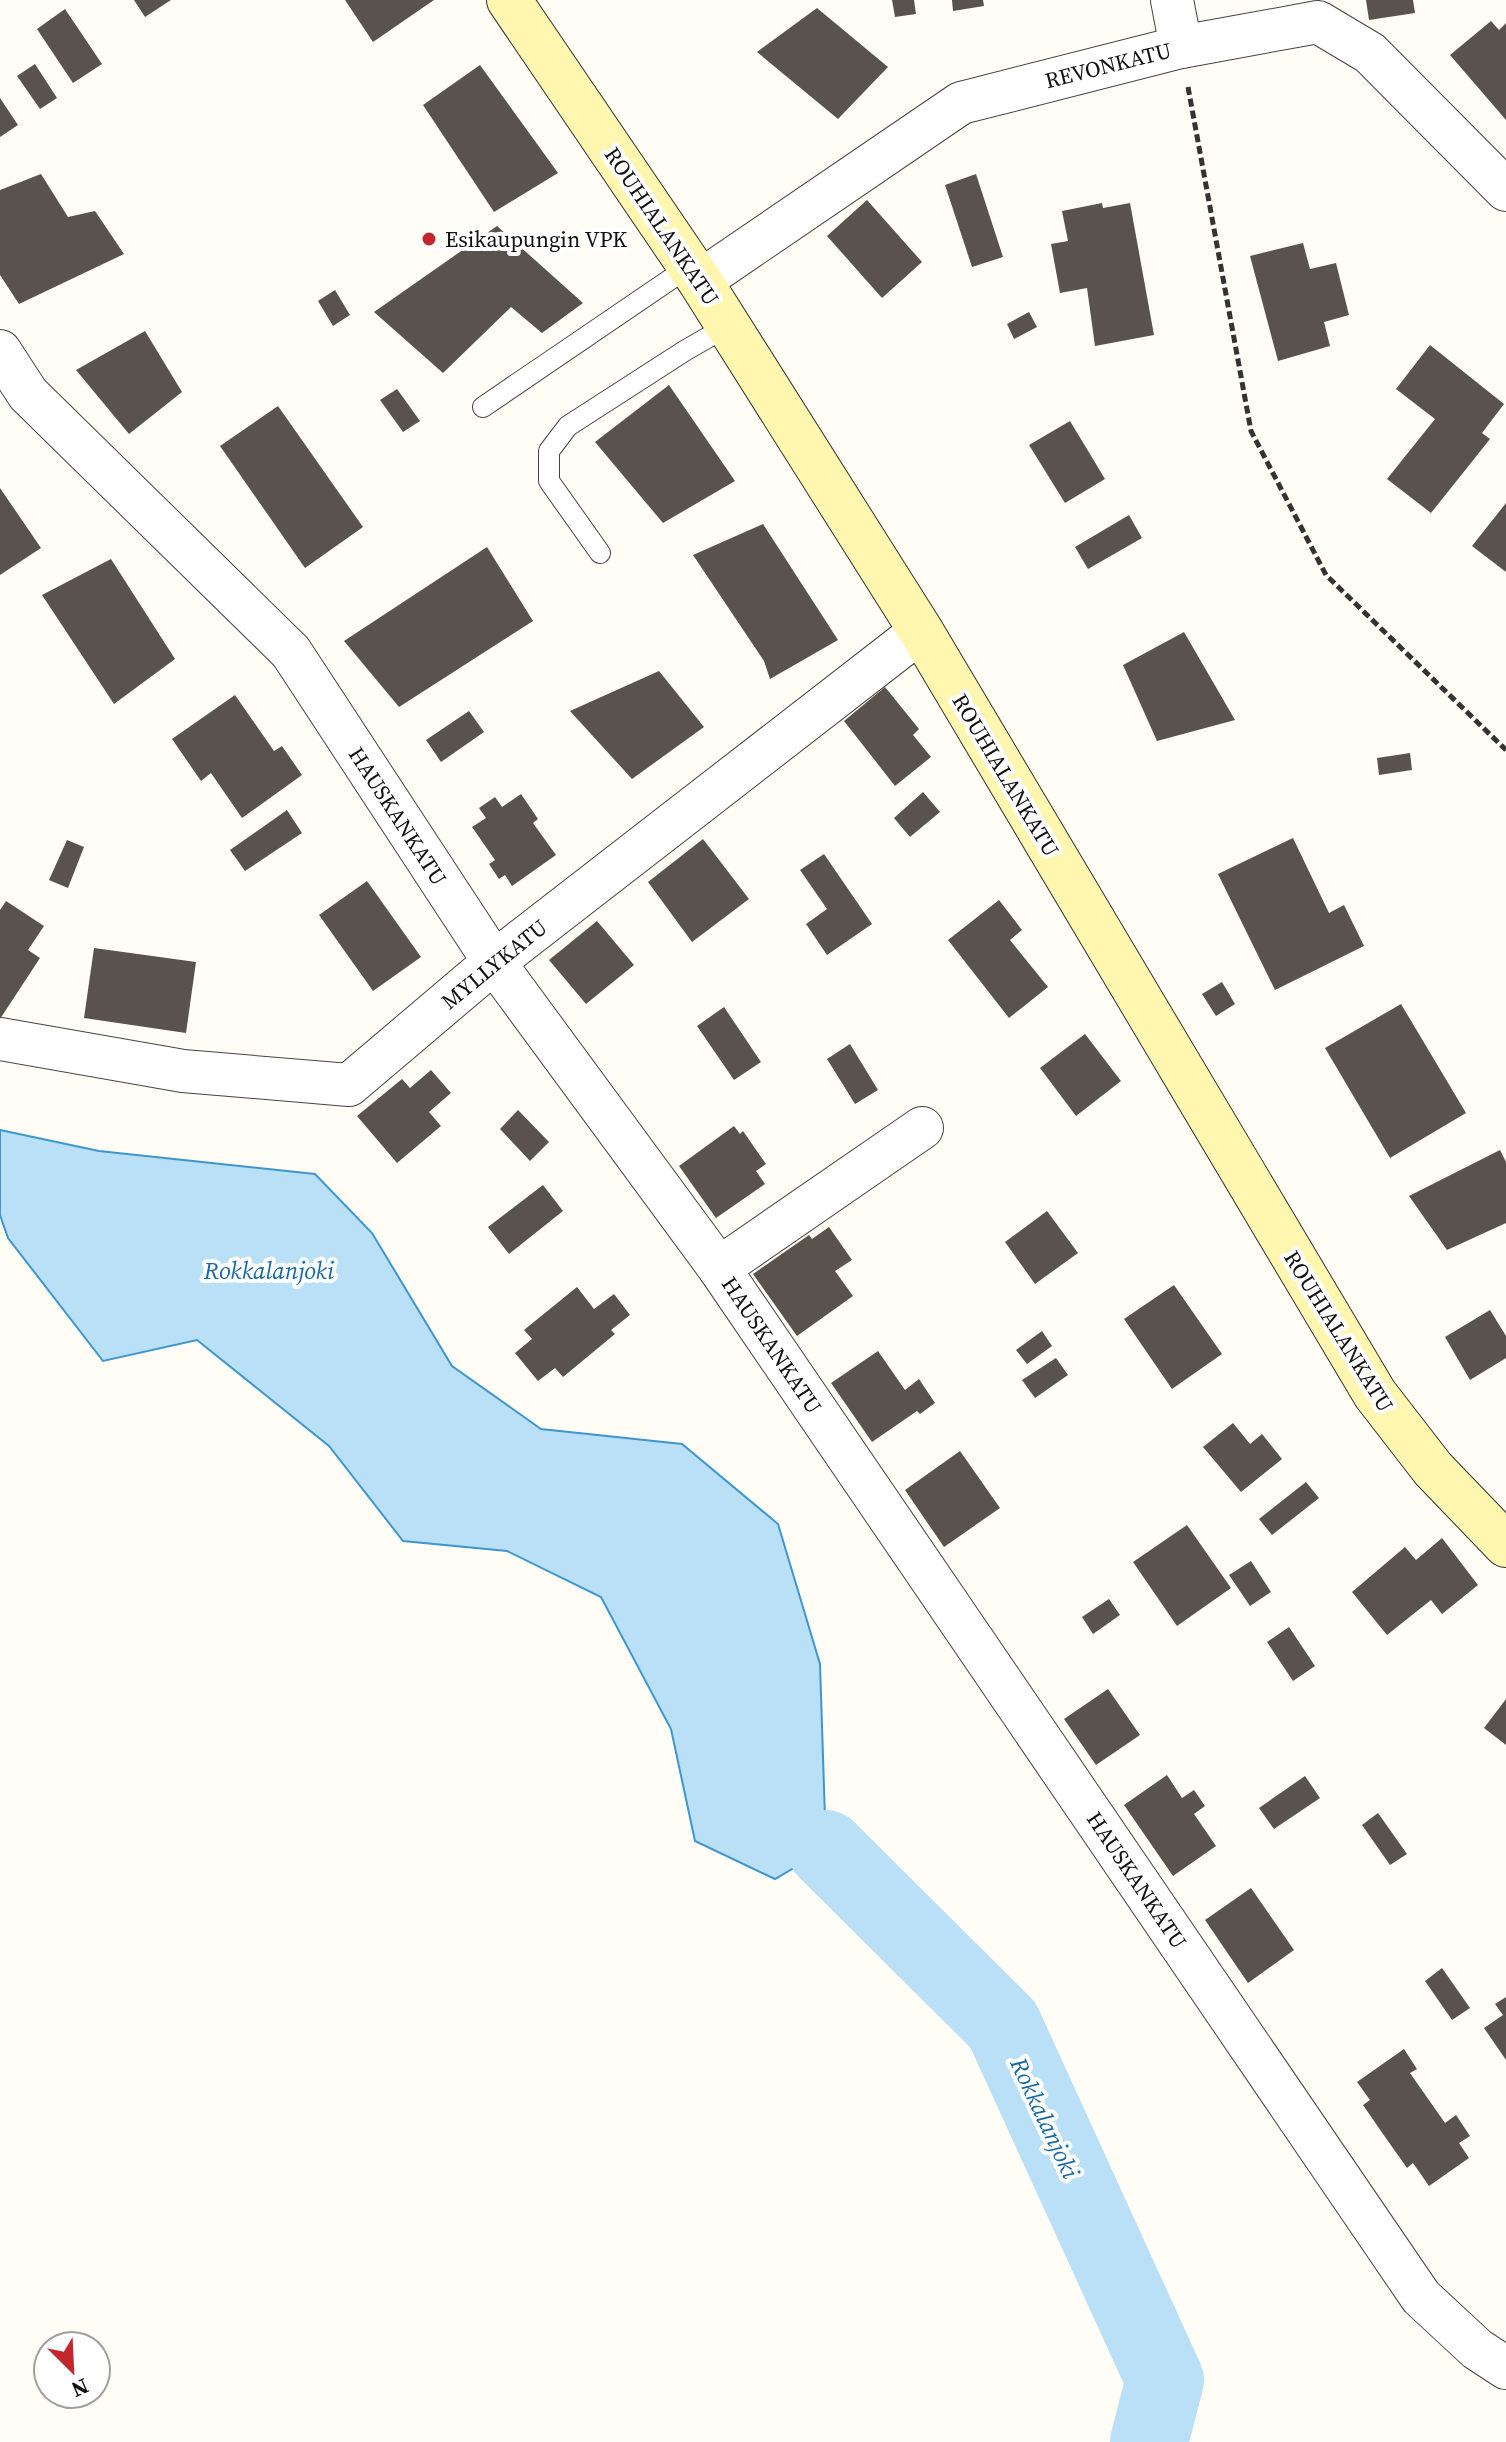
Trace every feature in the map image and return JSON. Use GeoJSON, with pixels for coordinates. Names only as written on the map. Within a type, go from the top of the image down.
{"type":"FeatureCollection","features":[{"type":"Feature","properties":{"kind":"street","name":"ROUHIALANKATU"},"geometry":{"type":"LineString","coordinates":[[509,0],[695,274],[921,631],[1375,1394],[1433,1469],[1506,1545]]}},
{"type":"Feature","properties":{"kind":"street"},"geometry":{"type":"LineString","coordinates":[[1172,0],[1181,47]]}},
{"type":"Feature","properties":{"kind":"street","name":"REVONKATU"},"geometry":{"type":"LineString","coordinates":[[695,274],[961,103],[1181,47],[1318,22],[1370,53],[1506,190]]}},
{"type":"Feature","properties":{"kind":"street","name":"HAUSKANKATU"},"geometry":{"type":"LineString","coordinates":[[0,351],[14,403],[291,652],[494,962],[719,1268],[1421,2297],[1477,2349],[1506,2368]]}},
{"type":"Feature","properties":{"kind":"street","name":"MYLLYKATU"},"geometry":{"type":"LineString","coordinates":[[0,1039],[183,1071],[349,1085],[494,962],[921,631]]}},
{"type":"Feature","properties":{"kind":"street"},"geometry":{"type":"LineString","coordinates":[[719,1268],[922,1128]]}},
{"type":"Feature","properties":{"kind":"lane"},"geometry":{"type":"LineString","coordinates":[[483,407],[695,274]]}},
{"type":"Feature","properties":{"kind":"lane"},"geometry":{"type":"LineString","coordinates":[[600,553],[549,481],[549,451],[568,426],[728,326]]}},
{"type":"Feature","properties":{"kind":"path"},"geometry":{"type":"LineString","coordinates":[[1181,47],[1251,431],[1326,575],[1506,750]]}},
{"type":"Feature","properties":{"kind":"water","name":"Rokkalanjoki"},"geometry":{"type":"Polygon","coordinates":[[[0,1130],[99,1151],[315,1174],[372,1233],[452,1366],[541,1429],[682,1444],[778,1524],[820,1664],[826,1849],[775,1879],[695,1841],[671,1729],[601,1597],[507,1551],[403,1541],[329,1446],[197,1340],[103,1361],[8,1238],[0,1215],[0,1130]]]}},
{"type":"Feature","properties":{"kind":"building"},"geometry":{"type":"Polygon","coordinates":[[[134,0],[171,0],[145,17],[134,0]]]}},
{"type":"Feature","properties":{"kind":"building"},"geometry":{"type":"Polygon","coordinates":[[[345,0],[434,0],[373,42],[345,0]]]}},
{"type":"Feature","properties":{"kind":"building"},"geometry":{"type":"Polygon","coordinates":[[[892,0],[914,0],[916,14],[895,17],[892,0]]]}},
{"type":"Feature","properties":{"kind":"building"},"geometry":{"type":"Polygon","coordinates":[[[952,0],[983,0],[984,6],[953,11],[952,0]]]}},
{"type":"Feature","properties":{"kind":"building"},"geometry":{"type":"Polygon","coordinates":[[[1366,0],[1413,0],[1415,13],[1369,20],[1366,0]]]}},
{"type":"Feature","properties":{"kind":"building"},"geometry":{"type":"Polygon","coordinates":[[[817,8],[888,67],[838,119],[757,52],[817,8]]]}},
{"type":"Feature","properties":{"kind":"building"},"geometry":{"type":"Polygon","coordinates":[[[65,9],[102,64],[73,83],[37,29],[65,9]]]}},
{"type":"Feature","properties":{"kind":"building"},"geometry":{"type":"Polygon","coordinates":[[[1491,21],[1499,30],[1506,23],[1506,120],[1450,55],[1491,21]]]}},
{"type":"Feature","properties":{"kind":"building"},"geometry":{"type":"Polygon","coordinates":[[[35,64],[57,98],[40,109],[17,76],[35,64]]]}},
{"type":"Feature","properties":{"kind":"building"},"geometry":{"type":"Polygon","coordinates":[[[480,65],[558,173],[494,212],[423,105],[480,65]]]}},
{"type":"Feature","properties":{"kind":"building"},"geometry":{"type":"Polygon","coordinates":[[[0,98],[18,125],[0,137],[0,98]]]}},
{"type":"Feature","properties":{"kind":"building"},"geometry":{"type":"Polygon","coordinates":[[[41,174],[68,217],[95,211],[124,254],[19,304],[0,275],[0,190],[41,174]]]}},
{"type":"Feature","properties":{"kind":"building"},"geometry":{"type":"Polygon","coordinates":[[[976,174],[1003,257],[972,267],[945,185],[976,174]]]}},
{"type":"Feature","properties":{"kind":"building"},"geometry":{"type":"Polygon","coordinates":[[[867,200],[922,262],[882,298],[827,236],[867,200]]]}},
{"type":"Feature","properties":{"kind":"building"},"geometry":{"type":"Polygon","coordinates":[[[1102,203],[1103,208],[1130,203],[1154,335],[1095,346],[1087,288],[1060,293],[1051,244],[1068,241],[1062,211],[1102,203]]]}},
{"type":"Feature","properties":{"kind":"building"},"geometry":{"type":"Polygon","coordinates":[[[497,226],[583,303],[542,333],[511,307],[443,373],[374,312],[497,226]]]}},
{"type":"Feature","properties":{"kind":"building"},"geometry":{"type":"Polygon","coordinates":[[[1303,243],[1310,269],[1336,263],[1349,315],[1324,322],[1330,346],[1278,361],[1250,256],[1303,243]]]}},
{"type":"Feature","properties":{"kind":"building"},"geometry":{"type":"Polygon","coordinates":[[[335,290],[350,315],[333,326],[318,301],[335,290]]]}},
{"type":"Feature","properties":{"kind":"building"},"geometry":{"type":"Polygon","coordinates":[[[1029,312],[1037,327],[1014,339],[1007,324],[1029,312]]]}},
{"type":"Feature","properties":{"kind":"building"},"geometry":{"type":"Polygon","coordinates":[[[145,331],[182,392],[129,434],[76,370],[145,331]]]}},
{"type":"Feature","properties":{"kind":"building"},"geometry":{"type":"Polygon","coordinates":[[[1430,345],[1504,404],[1482,433],[1490,439],[1431,513],[1387,479],[1435,419],[1396,389],[1430,345]]]}},
{"type":"Feature","properties":{"kind":"building"},"geometry":{"type":"Polygon","coordinates":[[[669,385],[735,481],[663,523],[595,442],[669,385]]]}},
{"type":"Feature","properties":{"kind":"building"},"geometry":{"type":"Polygon","coordinates":[[[397,389],[420,421],[403,432],[380,400],[397,389]]]}},
{"type":"Feature","properties":{"kind":"building"},"geometry":{"type":"Polygon","coordinates":[[[278,406],[363,527],[305,568],[220,446],[278,406]]]}},
{"type":"Feature","properties":{"kind":"building"},"geometry":{"type":"Polygon","coordinates":[[[1070,421],[1105,479],[1065,503],[1029,445],[1070,421]]]}},
{"type":"Feature","properties":{"kind":"building"},"geometry":{"type":"Polygon","coordinates":[[[0,488],[41,548],[0,575],[0,488]]]}},
{"type":"Feature","properties":{"kind":"building"},"geometry":{"type":"Polygon","coordinates":[[[1506,503],[1506,572],[1472,546],[1506,503]]]}},
{"type":"Feature","properties":{"kind":"building"},"geometry":{"type":"Polygon","coordinates":[[[1129,515],[1142,538],[1088,569],[1075,547],[1129,515]]]}},
{"type":"Feature","properties":{"kind":"building"},"geometry":{"type":"Polygon","coordinates":[[[763,524],[838,640],[770,679],[764,661],[693,555],[763,524]]]}},
{"type":"Feature","properties":{"kind":"building"},"geometry":{"type":"Polygon","coordinates":[[[487,547],[533,621],[399,707],[344,641],[487,547]]]}},
{"type":"Feature","properties":{"kind":"building"},"geometry":{"type":"Polygon","coordinates":[[[111,559],[175,659],[114,704],[42,595],[111,559]]]}},
{"type":"Feature","properties":{"kind":"building"},"geometry":{"type":"Polygon","coordinates":[[[1184,632],[1235,720],[1157,741],[1123,665],[1184,632]]]}},
{"type":"Feature","properties":{"kind":"building"},"geometry":{"type":"Polygon","coordinates":[[[659,671],[704,727],[632,779],[570,711],[659,671]]]}},
{"type":"Feature","properties":{"kind":"building"},"geometry":{"type":"Polygon","coordinates":[[[885,687],[919,729],[913,735],[931,757],[895,786],[844,721],[885,687]]]}},
{"type":"Feature","properties":{"kind":"building"},"geometry":{"type":"Polygon","coordinates":[[[235,695],[274,751],[282,746],[302,775],[242,818],[211,773],[201,781],[172,739],[235,695]]]}},
{"type":"Feature","properties":{"kind":"building"},"geometry":{"type":"Polygon","coordinates":[[[469,711],[484,732],[441,762],[426,740],[469,711]]]}},
{"type":"Feature","properties":{"kind":"building"},"geometry":{"type":"Polygon","coordinates":[[[1410,753],[1412,770],[1379,775],[1377,758],[1410,753]]]}},
{"type":"Feature","properties":{"kind":"building"},"geometry":{"type":"Polygon","coordinates":[[[923,792],[940,812],[910,837],[894,818],[923,792]]]}},
{"type":"Feature","properties":{"kind":"building"},"geometry":{"type":"Polygon","coordinates":[[[521,794],[538,819],[533,823],[556,855],[512,886],[505,875],[499,879],[489,864],[495,860],[472,827],[486,818],[479,808],[495,797],[502,807],[521,794]]]}},
{"type":"Feature","properties":{"kind":"building"},"geometry":{"type":"Polygon","coordinates":[[[287,810],[302,833],[245,871],[230,850],[287,810]]]}},
{"type":"Feature","properties":{"kind":"building"},"geometry":{"type":"Polygon","coordinates":[[[1293,838],[1329,913],[1344,905],[1364,946],[1275,990],[1218,874],[1293,838]]]}},
{"type":"Feature","properties":{"kind":"building"},"geometry":{"type":"Polygon","coordinates":[[[703,839],[749,899],[692,942],[648,882],[703,839]]]}},
{"type":"Feature","properties":{"kind":"building"},"geometry":{"type":"Polygon","coordinates":[[[67,840],[84,847],[68,888],[49,880],[67,840]]]}},
{"type":"Feature","properties":{"kind":"building"},"geometry":{"type":"Polygon","coordinates":[[[824,854],[872,924],[827,955],[806,924],[827,909],[800,870],[824,854]]]}},
{"type":"Feature","properties":{"kind":"building"},"geometry":{"type":"Polygon","coordinates":[[[367,881],[421,957],[373,991],[319,915],[367,881]]]}},
{"type":"Feature","properties":{"kind":"building"},"geometry":{"type":"Polygon","coordinates":[[[999,900],[1022,930],[1010,940],[1048,987],[1009,1018],[948,940],[999,900]]]}},
{"type":"Feature","properties":{"kind":"building"},"geometry":{"type":"Polygon","coordinates":[[[6,901],[44,926],[28,950],[40,958],[0,1019],[0,910],[6,901]]]}},
{"type":"Feature","properties":{"kind":"building"},"geometry":{"type":"Polygon","coordinates":[[[597,921],[634,965],[586,1004],[549,960],[597,921]]]}},
{"type":"Feature","properties":{"kind":"building"},"geometry":{"type":"Polygon","coordinates":[[[94,948],[196,962],[186,1033],[84,1018],[94,948]]]}},
{"type":"Feature","properties":{"kind":"building"},"geometry":{"type":"Polygon","coordinates":[[[1222,982],[1235,1004],[1216,1016],[1202,994],[1222,982]]]}},
{"type":"Feature","properties":{"kind":"building"},"geometry":{"type":"Polygon","coordinates":[[[1401,1004],[1466,1113],[1390,1158],[1325,1048],[1401,1004]]]}},
{"type":"Feature","properties":{"kind":"building"},"geometry":{"type":"Polygon","coordinates":[[[724,1007],[761,1062],[734,1080],[697,1026],[724,1007]]]}},
{"type":"Feature","properties":{"kind":"building"},"geometry":{"type":"Polygon","coordinates":[[[1085,1034],[1121,1081],[1076,1116],[1040,1068],[1085,1034]]]}},
{"type":"Feature","properties":{"kind":"building"},"geometry":{"type":"Polygon","coordinates":[[[850,1044],[878,1090],[855,1104],[827,1059],[850,1044]]]}},
{"type":"Feature","properties":{"kind":"building"},"geometry":{"type":"Polygon","coordinates":[[[431,1070],[451,1093],[429,1112],[441,1126],[397,1163],[357,1116],[402,1079],[410,1088],[431,1070]]]}},
{"type":"Feature","properties":{"kind":"building"},"geometry":{"type":"Polygon","coordinates":[[[518,1110],[549,1142],[530,1161],[500,1129],[518,1110]]]}},
{"type":"Feature","properties":{"kind":"building"},"geometry":{"type":"Polygon","coordinates":[[[734,1126],[740,1134],[743,1131],[766,1164],[756,1171],[765,1184],[716,1218],[679,1166],[734,1126]]]}},
{"type":"Feature","properties":{"kind":"building"},"geometry":{"type":"Polygon","coordinates":[[[1500,1150],[1506,1162],[1506,1223],[1447,1250],[1409,1196],[1500,1150]]]}},
{"type":"Feature","properties":{"kind":"building"},"geometry":{"type":"Polygon","coordinates":[[[543,1185],[563,1211],[509,1254],[488,1227],[543,1185]]]}},
{"type":"Feature","properties":{"kind":"building"},"geometry":{"type":"Polygon","coordinates":[[[1047,1211],[1078,1253],[1035,1284],[1005,1242],[1047,1211]]]}},
{"type":"Feature","properties":{"kind":"building"},"geometry":{"type":"Polygon","coordinates":[[[829,1227],[852,1260],[835,1271],[853,1296],[797,1336],[753,1274],[809,1235],[812,1239],[829,1227]]]}},
{"type":"Feature","properties":{"kind":"building"},"geometry":{"type":"Polygon","coordinates":[[[1174,1285],[1222,1354],[1172,1389],[1124,1319],[1174,1285]]]}},
{"type":"Feature","properties":{"kind":"building"},"geometry":{"type":"Polygon","coordinates":[[[577,1287],[594,1309],[614,1294],[630,1315],[611,1330],[615,1334],[563,1377],[555,1368],[538,1381],[515,1353],[532,1339],[524,1330],[577,1287]]]}},
{"type":"Feature","properties":{"kind":"building"},"geometry":{"type":"Polygon","coordinates":[[[1490,1310],[1506,1336],[1506,1358],[1470,1380],[1445,1337],[1490,1310]]]}},
{"type":"Feature","properties":{"kind":"building"},"geometry":{"type":"Polygon","coordinates":[[[1042,1331],[1052,1346],[1027,1364],[1016,1350],[1042,1331]]]}},
{"type":"Feature","properties":{"kind":"building"},"geometry":{"type":"Polygon","coordinates":[[[878,1351],[905,1390],[919,1379],[935,1403],[920,1414],[917,1411],[872,1442],[831,1383],[878,1351]]]}},
{"type":"Feature","properties":{"kind":"building"},"geometry":{"type":"Polygon","coordinates":[[[1056,1358],[1068,1375],[1035,1398],[1022,1380],[1056,1358]]]}},
{"type":"Feature","properties":{"kind":"building"},"geometry":{"type":"Polygon","coordinates":[[[1233,1423],[1250,1444],[1262,1434],[1282,1459],[1241,1492],[1203,1447],[1233,1423]]]}},
{"type":"Feature","properties":{"kind":"building"},"geometry":{"type":"Polygon","coordinates":[[[960,1451],[1000,1508],[944,1547],[905,1490],[960,1451]]]}},
{"type":"Feature","properties":{"kind":"building"},"geometry":{"type":"Polygon","coordinates":[[[1306,1482],[1319,1498],[1272,1535],[1259,1519],[1306,1482]]]}},
{"type":"Feature","properties":{"kind":"building"},"geometry":{"type":"Polygon","coordinates":[[[1187,1525],[1231,1588],[1177,1626],[1133,1562],[1187,1525]]]}},
{"type":"Feature","properties":{"kind":"building"},"geometry":{"type":"Polygon","coordinates":[[[1442,1538],[1478,1585],[1442,1614],[1431,1600],[1387,1635],[1352,1592],[1405,1547],[1416,1560],[1442,1538]]]}},
{"type":"Feature","properties":{"kind":"building"},"geometry":{"type":"Polygon","coordinates":[[[1251,1561],[1271,1592],[1250,1606],[1229,1575],[1251,1561]]]}},
{"type":"Feature","properties":{"kind":"building"},"geometry":{"type":"Polygon","coordinates":[[[1109,1599],[1120,1615],[1093,1634],[1082,1617],[1109,1599]]]}},
{"type":"Feature","properties":{"kind":"building"},"geometry":{"type":"Polygon","coordinates":[[[1289,1627],[1315,1666],[1293,1681],[1267,1642],[1289,1627]]]}},
{"type":"Feature","properties":{"kind":"building"},"geometry":{"type":"Polygon","coordinates":[[[1108,1689],[1140,1735],[1096,1765],[1064,1719],[1108,1689]]]}},
{"type":"Feature","properties":{"kind":"building"},"geometry":{"type":"Polygon","coordinates":[[[1506,1699],[1506,1745],[1484,1728],[1506,1699]]]}},
{"type":"Feature","properties":{"kind":"building"},"geometry":{"type":"Polygon","coordinates":[[[1167,1775],[1182,1798],[1194,1790],[1205,1806],[1194,1814],[1216,1846],[1173,1876],[1124,1805],[1167,1775]]]}},
{"type":"Feature","properties":{"kind":"building"},"geometry":{"type":"Polygon","coordinates":[[[1305,1776],[1320,1798],[1274,1829],[1259,1808],[1305,1776]]]}},
{"type":"Feature","properties":{"kind":"building"},"geometry":{"type":"Polygon","coordinates":[[[1378,1813],[1407,1854],[1390,1865],[1362,1825],[1378,1813]]]}},
{"type":"Feature","properties":{"kind":"building"},"geometry":{"type":"Polygon","coordinates":[[[1251,1888],[1294,1950],[1248,1983],[1205,1920],[1251,1888]]]}},
{"type":"Feature","properties":{"kind":"building"},"geometry":{"type":"Polygon","coordinates":[[[1442,1968],[1470,2008],[1452,2020],[1425,1981],[1442,1968]]]}},
{"type":"Feature","properties":{"kind":"building"},"geometry":{"type":"Polygon","coordinates":[[[1506,1997],[1506,2060],[1484,2028],[1503,2015],[1495,2004],[1506,1997]]]}},
{"type":"Feature","properties":{"kind":"building"},"geometry":{"type":"Polygon","coordinates":[[[1404,2049],[1417,2069],[1410,2073],[1445,2123],[1456,2115],[1470,2136],[1459,2143],[1469,2158],[1429,2186],[1413,2163],[1407,2168],[1383,2134],[1363,2105],[1370,2100],[1357,2082],[1404,2049]]]}},
{"type":"Feature","properties":{"kind":"waterway","name":"Rokkalanjoki"},"geometry":{"type":"LineString","coordinates":[[826,1849],[1003,2025],[1165,2380],[1149,2442]]}},
{"type":"Feature","properties":{"kind":"place","name":"Esikaupungin VPK"},"geometry":{"type":"Point","coordinates":[429,239]}}]}
